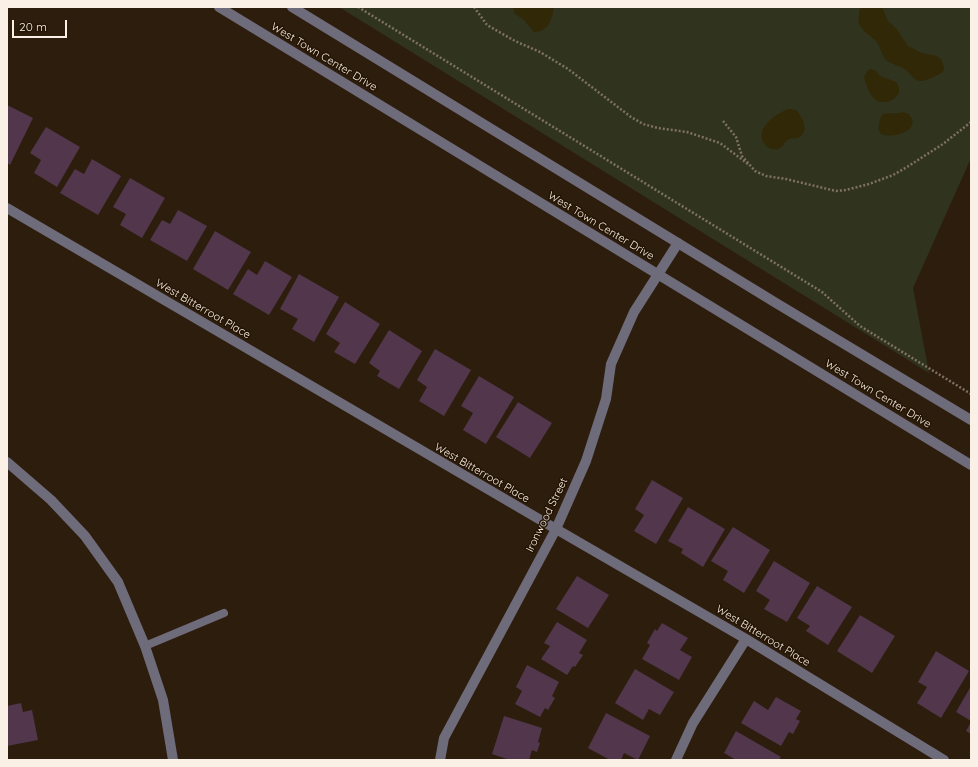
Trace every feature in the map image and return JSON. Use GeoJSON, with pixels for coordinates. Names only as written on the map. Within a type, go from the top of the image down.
{"type":"FeatureCollection","features":[{"type":"Feature","properties":{"kind":"street","name":"West Town Center Drive"},"geometry":{"type":"LineString","coordinates":[[219,7],[971,465]]}},
{"type":"Feature","properties":{"kind":"street"},"geometry":{"type":"LineString","coordinates":[[292,7],[971,420]]}},
{"type":"Feature","properties":{"kind":"street","name":"West Bitterroot Place"},"geometry":{"type":"LineString","coordinates":[[7,208],[746,639],[944,760]]}},
{"type":"Feature","properties":{"kind":"street","name":"Ironwood Street"},"geometry":{"type":"LineString","coordinates":[[440,760],[444,738],[556,529],[586,460],[606,400],[611,364],[634,312],[678,243]]}},
{"type":"Feature","properties":{"kind":"street"},"geometry":{"type":"LineString","coordinates":[[7,462],[51,500],[85,536],[118,582],[145,646],[163,700],[173,760]]}},
{"type":"Feature","properties":{"kind":"street"},"geometry":{"type":"LineString","coordinates":[[676,760],[693,723],[746,639]]}},
{"type":"Feature","properties":{"kind":"lane"},"geometry":{"type":"LineString","coordinates":[[145,646],[224,613]]}},
{"type":"Feature","properties":{"kind":"path"},"geometry":{"type":"LineString","coordinates":[[358,7],[822,292],[860,326],[971,394]]}},
{"type":"Feature","properties":{"kind":"path"},"geometry":{"type":"LineString","coordinates":[[474,7],[487,25],[515,42],[540,52],[568,69],[631,117],[643,124],[686,132],[720,143],[755,171],[766,176],[786,179],[836,191],[846,190],[875,182],[907,167],[943,144],[971,122]]}},
{"type":"Feature","properties":{"kind":"path"},"geometry":{"type":"LineString","coordinates":[[723,121],[736,138],[742,156],[748,164]]}},
{"type":"Feature","properties":{"kind":"green space"},"geometry":{"type":"Polygon","coordinates":[[[339,7],[971,7],[971,158],[913,288],[929,373],[339,7]]]}},
{"type":"Feature","properties":{"kind":"sand"},"geometry":{"type":"Polygon","coordinates":[[[513,7],[554,7],[549,24],[543,30],[534,32],[524,20],[515,14],[513,7]]]}},
{"type":"Feature","properties":{"kind":"sand"},"geometry":{"type":"Polygon","coordinates":[[[862,7],[882,7],[888,21],[896,28],[908,46],[922,53],[937,56],[941,59],[944,67],[943,72],[929,79],[920,81],[914,78],[906,70],[886,60],[876,41],[863,30],[859,24],[859,12],[862,7]]]}},
{"type":"Feature","properties":{"kind":"sand"},"geometry":{"type":"Polygon","coordinates":[[[870,69],[875,70],[880,76],[896,82],[899,87],[899,92],[894,99],[880,102],[871,95],[864,77],[870,69]]]}},
{"type":"Feature","properties":{"kind":"sand"},"geometry":{"type":"Polygon","coordinates":[[[789,109],[796,110],[801,116],[805,129],[804,132],[802,136],[798,138],[787,140],[778,149],[770,148],[764,144],[762,140],[763,129],[774,117],[789,109]]]}},
{"type":"Feature","properties":{"kind":"sand"},"geometry":{"type":"Polygon","coordinates":[[[903,112],[909,114],[912,120],[912,125],[909,129],[898,134],[881,134],[878,129],[880,119],[883,114],[903,112]]]}},
{"type":"Feature","properties":{"kind":"building"},"geometry":{"type":"Polygon","coordinates":[[[7,105],[33,118],[10,165],[7,163],[7,105]]]}},
{"type":"Feature","properties":{"kind":"building"},"geometry":{"type":"Polygon","coordinates":[[[46,127],[80,147],[57,187],[34,173],[41,160],[30,153],[46,127]]]}},
{"type":"Feature","properties":{"kind":"building"},"geometry":{"type":"Polygon","coordinates":[[[92,159],[121,176],[98,215],[60,193],[75,169],[84,174],[92,159]]]}},
{"type":"Feature","properties":{"kind":"building"},"geometry":{"type":"Polygon","coordinates":[[[130,178],[165,198],[142,238],[120,225],[126,214],[113,207],[130,178]]]}},
{"type":"Feature","properties":{"kind":"building"},"geometry":{"type":"Polygon","coordinates":[[[178,210],[207,226],[187,261],[150,240],[162,220],[170,224],[178,210]]]}},
{"type":"Feature","properties":{"kind":"building"},"geometry":{"type":"Polygon","coordinates":[[[215,231],[251,252],[228,290],[193,269],[215,231]]]}},
{"type":"Feature","properties":{"kind":"building"},"geometry":{"type":"Polygon","coordinates":[[[265,261],[292,277],[269,315],[233,294],[248,269],[257,275],[265,261]]]}},
{"type":"Feature","properties":{"kind":"building"},"geometry":{"type":"Polygon","coordinates":[[[299,274],[339,297],[314,342],[292,329],[298,319],[280,309],[299,274]]]}},
{"type":"Feature","properties":{"kind":"building"},"geometry":{"type":"Polygon","coordinates":[[[345,302],[380,324],[355,364],[334,352],[340,343],[326,334],[345,302]]]}},
{"type":"Feature","properties":{"kind":"building"},"geometry":{"type":"Polygon","coordinates":[[[389,330],[422,351],[399,389],[377,376],[380,371],[369,363],[389,330]]]}},
{"type":"Feature","properties":{"kind":"building"},"geometry":{"type":"Polygon","coordinates":[[[435,349],[471,370],[444,416],[419,401],[427,387],[417,380],[435,349]]]}},
{"type":"Feature","properties":{"kind":"building"},"geometry":{"type":"Polygon","coordinates":[[[479,376],[514,397],[486,444],[463,430],[473,413],[461,406],[479,376]]]}},
{"type":"Feature","properties":{"kind":"building"},"geometry":{"type":"Polygon","coordinates":[[[518,402],[552,423],[530,458],[496,437],[518,402]]]}},
{"type":"Feature","properties":{"kind":"building"},"geometry":{"type":"Polygon","coordinates":[[[652,480],[683,498],[656,544],[634,531],[644,515],[635,509],[652,480]]]}},
{"type":"Feature","properties":{"kind":"building"},"geometry":{"type":"Polygon","coordinates":[[[688,507],[725,529],[703,567],[681,553],[683,549],[668,541],[688,507]]]}},
{"type":"Feature","properties":{"kind":"building"},"geometry":{"type":"Polygon","coordinates":[[[733,527],[770,550],[744,593],[723,580],[728,571],[711,561],[733,527]]]}},
{"type":"Feature","properties":{"kind":"building"},"geometry":{"type":"Polygon","coordinates":[[[774,561],[810,583],[787,622],[764,609],[770,600],[756,591],[774,561]]]}},
{"type":"Feature","properties":{"kind":"building"},"geometry":{"type":"Polygon","coordinates":[[[577,576],[609,595],[588,628],[556,609],[577,576]]]}},
{"type":"Feature","properties":{"kind":"building"},"geometry":{"type":"Polygon","coordinates":[[[817,586],[852,607],[828,645],[806,631],[810,626],[797,618],[817,586]]]}},
{"type":"Feature","properties":{"kind":"building"},"geometry":{"type":"Polygon","coordinates":[[[860,615],[895,636],[872,673],[837,651],[860,615]]]}},
{"type":"Feature","properties":{"kind":"building"},"geometry":{"type":"Polygon","coordinates":[[[557,622],[587,640],[579,653],[583,655],[575,667],[573,666],[567,675],[541,659],[550,646],[544,643],[557,622]]]}},
{"type":"Feature","properties":{"kind":"building"},"geometry":{"type":"Polygon","coordinates":[[[662,623],[688,638],[680,650],[692,657],[679,680],[642,659],[650,645],[647,643],[655,629],[657,631],[662,623]]]}},
{"type":"Feature","properties":{"kind":"building"},"geometry":{"type":"Polygon","coordinates":[[[936,651],[969,671],[941,718],[917,703],[927,687],[918,682],[936,651]]]}},
{"type":"Feature","properties":{"kind":"building"},"geometry":{"type":"Polygon","coordinates":[[[527,665],[559,682],[552,696],[555,698],[548,710],[545,708],[540,717],[515,704],[522,691],[516,687],[527,665]]]}},
{"type":"Feature","properties":{"kind":"building"},"geometry":{"type":"Polygon","coordinates":[[[635,669],[674,692],[660,715],[649,709],[643,720],[615,703],[635,669]]]}},
{"type":"Feature","properties":{"kind":"building"},"geometry":{"type":"Polygon","coordinates":[[[971,686],[971,721],[956,712],[971,686]]]}},
{"type":"Feature","properties":{"kind":"building"},"geometry":{"type":"Polygon","coordinates":[[[776,697],[801,711],[796,719],[800,721],[793,734],[789,732],[781,746],[741,723],[754,701],[768,710],[776,697]]]}},
{"type":"Feature","properties":{"kind":"building"},"geometry":{"type":"Polygon","coordinates":[[[21,703],[23,712],[32,710],[38,740],[7,746],[7,706],[21,703]]]}},
{"type":"Feature","properties":{"kind":"building"},"geometry":{"type":"Polygon","coordinates":[[[606,713],[650,736],[638,760],[624,753],[621,760],[610,760],[588,748],[606,713]]]}},
{"type":"Feature","properties":{"kind":"building"},"geometry":{"type":"Polygon","coordinates":[[[504,716],[542,728],[537,752],[532,750],[529,760],[510,760],[492,754],[504,716]]]}},
{"type":"Feature","properties":{"kind":"building"},"geometry":{"type":"Polygon","coordinates":[[[971,722],[971,734],[966,731],[971,722]]]}},
{"type":"Feature","properties":{"kind":"building"},"geometry":{"type":"Polygon","coordinates":[[[736,731],[781,757],[779,760],[736,760],[724,753],[736,731]]]}}]}
